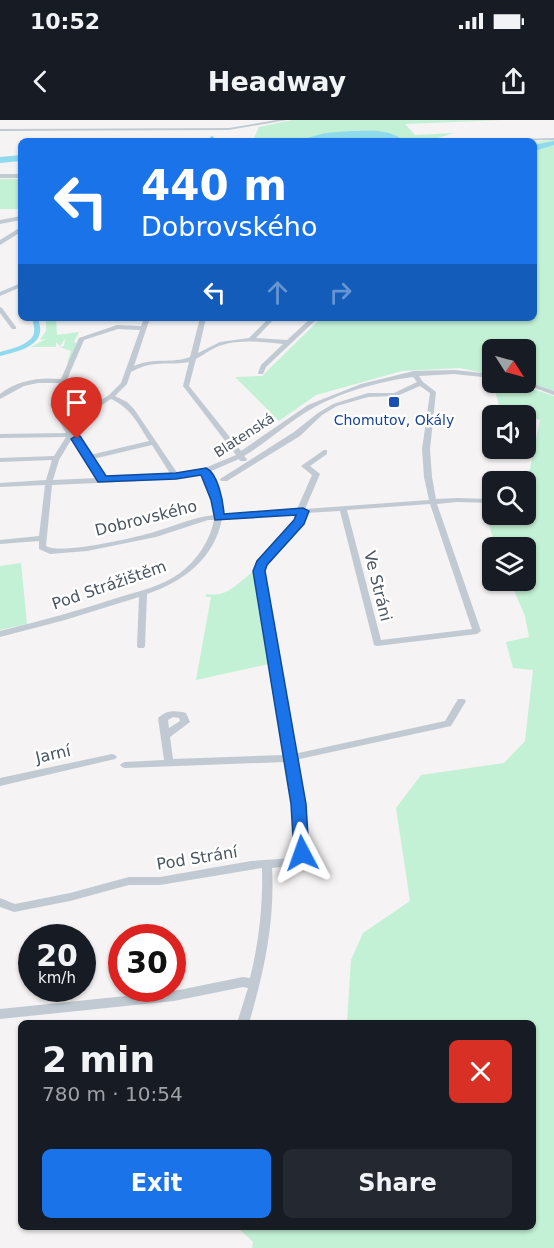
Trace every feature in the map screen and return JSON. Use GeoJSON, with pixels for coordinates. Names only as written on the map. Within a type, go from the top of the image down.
{"type":"FeatureCollection","features":[{"type":"Feature","properties":{"kind":"street"},"geometry":{"type":"LineString","coordinates":[[61,130],[65,120]]}},
{"type":"Feature","properties":{"kind":"street"},"geometry":{"type":"LineString","coordinates":[[108,130],[112,120]]}},
{"type":"Feature","properties":{"kind":"street"},"geometry":{"type":"LineString","coordinates":[[0,130],[229,129],[285,120]]}},
{"type":"Feature","properties":{"kind":"street"},"geometry":{"type":"LineString","coordinates":[[537,140],[554,139]]}},
{"type":"Feature","properties":{"kind":"street"},"geometry":{"type":"LineString","coordinates":[[0,176],[18,176]]}},
{"type":"Feature","properties":{"kind":"street"},"geometry":{"type":"LineString","coordinates":[[0,222],[18,219]]}},
{"type":"Feature","properties":{"kind":"street"},"geometry":{"type":"LineString","coordinates":[[0,243],[18,231]]}},
{"type":"Feature","properties":{"kind":"street"},"geometry":{"type":"LineString","coordinates":[[0,294],[18,286]]}},
{"type":"Feature","properties":{"kind":"street"},"geometry":{"type":"LineString","coordinates":[[0,309],[14,328]]}},
{"type":"Feature","properties":{"kind":"street"},"geometry":{"type":"LineString","coordinates":[[67,425],[111,396],[124,384],[146,321]]}},
{"type":"Feature","properties":{"kind":"street"},"geometry":{"type":"LineString","coordinates":[[202,321],[186,386],[239,456],[250,463]]}},
{"type":"Feature","properties":{"kind":"street"},"geometry":{"type":"LineString","coordinates":[[251,340],[269,321]]}},
{"type":"Feature","properties":{"kind":"street"},"geometry":{"type":"LineString","coordinates":[[261,373],[263,366],[312,321]]}},
{"type":"Feature","properties":{"kind":"street"},"geometry":{"type":"LineString","coordinates":[[71,435],[54,405],[81,339],[117,327],[143,328]]}},
{"type":"Feature","properties":{"kind":"street"},"geometry":{"type":"LineString","coordinates":[[129,371],[150,362],[181,361],[192,358],[221,343],[251,340],[288,342]]}},
{"type":"Feature","properties":{"kind":"street","name":"Blatenská"},"geometry":{"type":"LineString","coordinates":[[0,485],[176,476],[206,471],[239,456],[303,411],[325,399],[367,384],[414,373],[463,371],[482,374]]}},
{"type":"Feature","properties":{"kind":"street"},"geometry":{"type":"LineString","coordinates":[[414,373],[421,383],[433,392],[426,449],[433,503]]}},
{"type":"Feature","properties":{"kind":"street"},"geometry":{"type":"LineString","coordinates":[[0,397],[7,391],[31,382],[63,381]]}},
{"type":"Feature","properties":{"kind":"street"},"geometry":{"type":"LineString","coordinates":[[224,479],[297,434],[320,414],[350,399],[368,395],[395,395],[421,383]]}},
{"type":"Feature","properties":{"kind":"street"},"geometry":{"type":"LineString","coordinates":[[536,387],[554,393]]}},
{"type":"Feature","properties":{"kind":"street"},"geometry":{"type":"LineString","coordinates":[[111,396],[125,403],[132,410],[176,476]]}},
{"type":"Feature","properties":{"kind":"street"},"geometry":{"type":"LineString","coordinates":[[0,542],[43,538],[47,483],[57,458],[71,435]]}},
{"type":"Feature","properties":{"kind":"street"},"geometry":{"type":"LineString","coordinates":[[0,436],[71,435],[77,439],[90,457],[102,480]]}},
{"type":"Feature","properties":{"kind":"street"},"geometry":{"type":"LineString","coordinates":[[90,457],[154,442]]}},
{"type":"Feature","properties":{"kind":"street"},"geometry":{"type":"LineString","coordinates":[[303,511],[302,507],[316,474],[305,466],[324,452]]}},
{"type":"Feature","properties":{"kind":"street"},"geometry":{"type":"LineString","coordinates":[[0,460],[57,458]]}},
{"type":"Feature","properties":{"kind":"street"},"geometry":{"type":"LineString","coordinates":[[206,471],[217,500],[219,518]]}},
{"type":"Feature","properties":{"kind":"street","name":"Dobrovského"},"geometry":{"type":"LineString","coordinates":[[43,538],[42,547],[50,552],[87,549],[153,535],[207,518],[482,501]]}},
{"type":"Feature","properties":{"kind":"street","name":"Ve Stráni"},"geometry":{"type":"LineString","coordinates":[[344,508],[377,643],[477,632],[433,503]]}},
{"type":"Feature","properties":{"kind":"street","name":"Pod Strání"},"geometry":{"type":"LineString","coordinates":[[0,902],[14,908],[70,897],[129,881],[160,881],[298,860],[302,853],[298,804],[259,571],[261,564],[300,521],[303,511]]}},
{"type":"Feature","properties":{"kind":"street","name":"Pod Strážištěm"},"geometry":{"type":"LineString","coordinates":[[0,634],[52,621],[166,584],[182,575],[200,558],[212,542],[219,518]]}},
{"type":"Feature","properties":{"kind":"street"},"geometry":{"type":"LineString","coordinates":[[141,646],[143,593]]}},
{"type":"Feature","properties":{"kind":"street"},"geometry":{"type":"LineString","coordinates":[[125,765],[291,758],[448,724],[461,701]]}},
{"type":"Feature","properties":{"kind":"street"},"geometry":{"type":"LineString","coordinates":[[165,736],[169,763]]}},
{"type":"Feature","properties":{"kind":"street","name":"Jarní"},"geometry":{"type":"LineString","coordinates":[[0,782],[112,757]]}},
{"type":"Feature","properties":{"kind":"street"},"geometry":{"type":"LineString","coordinates":[[244,1020],[263,953],[269,900],[267,864]]}},
{"type":"Feature","properties":{"kind":"street"},"geometry":{"type":"LineString","coordinates":[[0,1014],[174,996],[243,982],[255,984]]}},
{"type":"Feature","properties":{"kind":"green space"},"geometry":{"type":"Polygon","coordinates":[[[292,120],[503,120],[405,124],[415,135],[454,133],[438,138],[398,138],[389,133],[351,131],[312,138],[254,138],[259,127],[292,120]]]}},
{"type":"Feature","properties":{"kind":"green space"},"geometry":{"type":"Polygon","coordinates":[[[554,140],[554,391],[536,385],[536,339],[482,339],[482,373],[460,368],[402,371],[316,395],[279,421],[235,377],[262,376],[318,321],[537,321],[537,142],[554,140]]]}},
{"type":"Feature","properties":{"kind":"green space"},"geometry":{"type":"Polygon","coordinates":[[[0,179],[18,179],[18,209],[0,209],[0,179]]]}},
{"type":"Feature","properties":{"kind":"green space"},"geometry":{"type":"Polygon","coordinates":[[[46,321],[56,321],[57,335],[79,332],[74,342],[65,340],[77,343],[69,363],[67,363],[71,351],[60,347],[64,346],[65,339],[60,346],[56,342],[56,347],[31,347],[46,339],[40,340],[46,331],[46,321]]]}},
{"type":"Feature","properties":{"kind":"green space"},"geometry":{"type":"Polygon","coordinates":[[[536,390],[554,396],[554,1248],[252,1248],[253,1242],[240,1230],[536,1230],[536,1020],[347,1020],[351,960],[363,933],[410,901],[396,808],[421,775],[504,763],[525,741],[533,670],[513,668],[506,642],[529,637],[525,616],[514,591],[536,591],[536,537],[493,537],[489,525],[536,525],[536,471],[530,471],[532,459],[536,459],[536,439],[540,420],[536,419],[536,405],[499,405],[496,393],[536,393],[536,390]]]}},
{"type":"Feature","properties":{"kind":"green space"},"geometry":{"type":"Polygon","coordinates":[[[21,563],[27,624],[0,630],[0,566],[21,563]]]}},
{"type":"Feature","properties":{"kind":"green space"},"geometry":{"type":"Polygon","coordinates":[[[254,571],[269,664],[196,680],[211,597],[206,597],[206,594],[226,592],[254,571]]]}},
{"type":"Feature","properties":{"kind":"water"},"geometry":{"type":"Polygon","coordinates":[[[386,132],[399,138],[307,138],[325,133],[386,132]]]}},
{"type":"Feature","properties":{"kind":"waterway"},"geometry":{"type":"LineString","coordinates":[[537,147],[554,143]]}},
{"type":"Feature","properties":{"kind":"waterway"},"geometry":{"type":"LineString","coordinates":[[0,160],[18,158]]}},
{"type":"Feature","properties":{"kind":"waterway"},"geometry":{"type":"LineString","coordinates":[[0,354],[21,347],[35,338],[37,333],[35,321]]}},
{"type":"Feature","properties":{"kind":"place","name":"Chomutov, Okály"},"geometry":{"type":"Point","coordinates":[394,402]}},
{"type":"Feature","properties":{"kind":"route"},"geometry":{"type":"LineString","coordinates":[[77,439],[102,480],[176,476],[206,471],[217,500],[219,518],[303,511],[300,521],[261,564],[259,571],[291,758],[302,853]]}}]}
